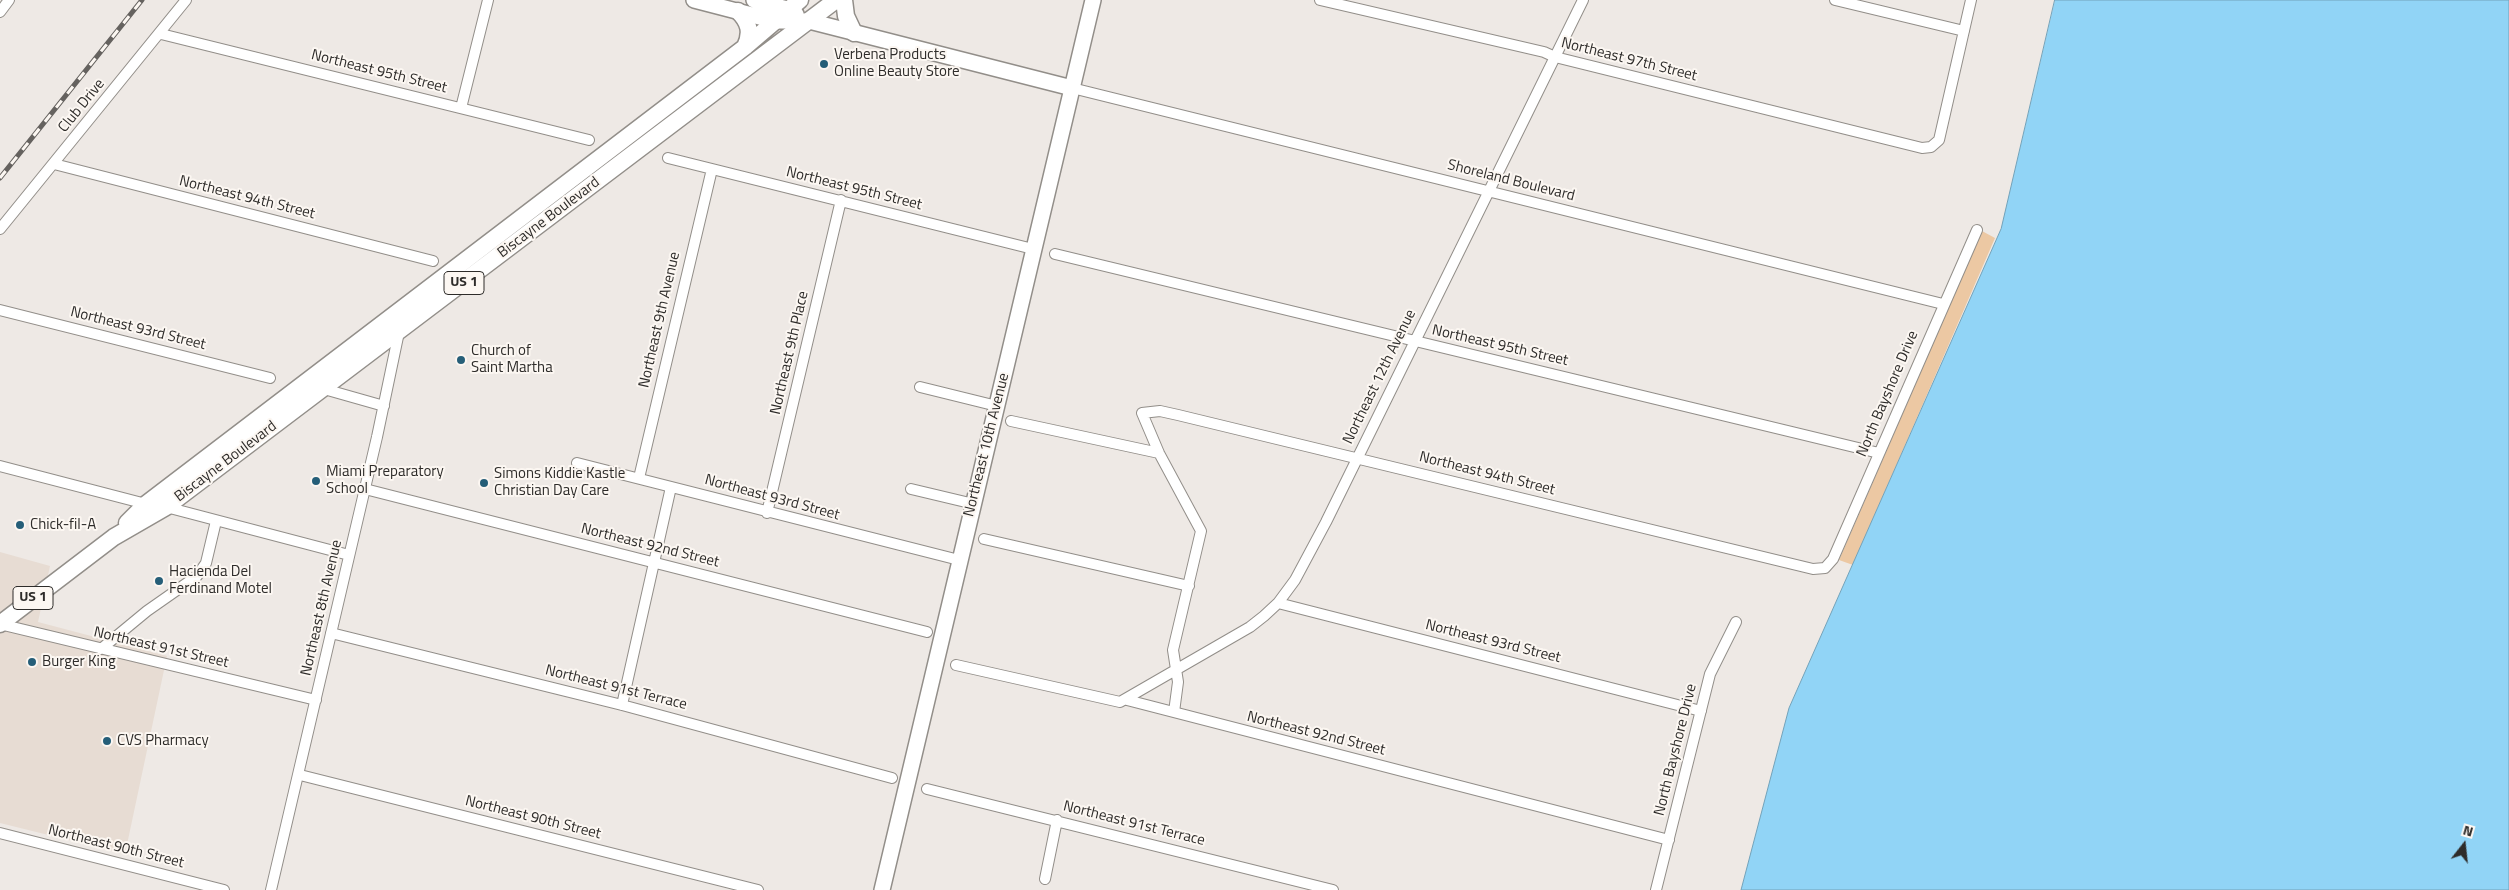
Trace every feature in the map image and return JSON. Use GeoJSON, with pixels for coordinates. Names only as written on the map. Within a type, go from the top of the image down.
{"type":"FeatureCollection","features":[{"type":"Feature","properties":{"kind":"main road","name":"Biscayne Boulevard"},"geometry":{"type":"LineString","coordinates":[[0,624],[114,537],[166,507],[836,0]]}},
{"type":"Feature","properties":{"kind":"main road"},"geometry":{"type":"LineString","coordinates":[[844,0],[846,16],[854,33]]}},
{"type":"Feature","properties":{"kind":"main road","name":"Biscayne Boulevard"},"geometry":{"type":"LineString","coordinates":[[114,537],[146,504],[745,47],[794,5]]}},
{"type":"Feature","properties":{"kind":"main road"},"geometry":{"type":"LineString","coordinates":[[738,11],[747,20],[750,31],[745,47]]}},
{"type":"Feature","properties":{"kind":"main road"},"geometry":{"type":"LineString","coordinates":[[531,232],[534,216],[547,198]]}},
{"type":"Feature","properties":{"kind":"main road"},"geometry":{"type":"LineString","coordinates":[[399,332],[401,320],[410,301]]}},
{"type":"Feature","properties":{"kind":"street"},"geometry":{"type":"LineString","coordinates":[[0,12],[9,0]]}},
{"type":"Feature","properties":{"kind":"street","name":"Club Drive"},"geometry":{"type":"LineString","coordinates":[[0,229],[161,34],[186,0]]}},
{"type":"Feature","properties":{"kind":"street"},"geometry":{"type":"LineString","coordinates":[[461,108],[488,0]]}},
{"type":"Feature","properties":{"kind":"street"},"geometry":{"type":"LineString","coordinates":[[694,0],[775,21],[809,21],[1072,88]]}},
{"type":"Feature","properties":{"kind":"street"},"geometry":{"type":"LineString","coordinates":[[754,0],[794,5],[809,21]]}},
{"type":"Feature","properties":{"kind":"street","name":"Northeast 97th Street"},"geometry":{"type":"LineString","coordinates":[[1320,0],[1544,52],[1555,57],[1922,148],[1931,147],[1939,140],[1964,32]]}},
{"type":"Feature","properties":{"kind":"street","name":"Northeast 12th Avenue"},"geometry":{"type":"LineString","coordinates":[[1127,700],[1250,628],[1278,602],[1308,557],[1583,0]]}},
{"type":"Feature","properties":{"kind":"street"},"geometry":{"type":"LineString","coordinates":[[1835,0],[1964,32],[1972,0]]}},
{"type":"Feature","properties":{"kind":"street","name":"Northeast 10th Avenue"},"geometry":{"type":"LineString","coordinates":[[882,890],[1092,6]]}},
{"type":"Feature","properties":{"kind":"street","name":"Northeast 95th Street"},"geometry":{"type":"LineString","coordinates":[[161,34],[589,140]]}},
{"type":"Feature","properties":{"kind":"street","name":"Shoreland Boulevard"},"geometry":{"type":"LineString","coordinates":[[1072,88],[1943,304]]}},
{"type":"Feature","properties":{"kind":"street","name":"Northeast 95th Street"},"geometry":{"type":"LineString","coordinates":[[668,158],[1033,249]]}},
{"type":"Feature","properties":{"kind":"street","name":"Northeast 94th Street"},"geometry":{"type":"LineString","coordinates":[[54,164],[433,261]]}},
{"type":"Feature","properties":{"kind":"street","name":"Northeast 9th Avenue"},"geometry":{"type":"LineString","coordinates":[[639,478],[712,169]]}},
{"type":"Feature","properties":{"kind":"street","name":"Northeast 9th Place"},"geometry":{"type":"LineString","coordinates":[[767,513],[841,200]]}},
{"type":"Feature","properties":{"kind":"street","name":"North Bayshore Drive"},"geometry":{"type":"LineString","coordinates":[[1825,568],[1833,559],[1977,230]]}},
{"type":"Feature","properties":{"kind":"street","name":"Northeast 95th Street"},"geometry":{"type":"LineString","coordinates":[[1055,254],[1880,453]]}},
{"type":"Feature","properties":{"kind":"street","name":"Northeast 93rd Street"},"geometry":{"type":"LineString","coordinates":[[0,310],[270,378]]}},
{"type":"Feature","properties":{"kind":"street","name":"Northeast 8th Avenue"},"geometry":{"type":"LineString","coordinates":[[271,890],[300,775],[331,632],[384,406],[399,332]]}},
{"type":"Feature","properties":{"kind":"street"},"geometry":{"type":"LineString","coordinates":[[920,387],[997,406]]}},
{"type":"Feature","properties":{"kind":"street"},"geometry":{"type":"LineString","coordinates":[[324,389],[384,406]]}},
{"type":"Feature","properties":{"kind":"street","name":"Northeast 94th Street"},"geometry":{"type":"LineString","coordinates":[[1159,453],[1142,413],[1160,411],[1178,415],[1813,569],[1825,568]]}},
{"type":"Feature","properties":{"kind":"street"},"geometry":{"type":"LineString","coordinates":[[1012,420],[1159,453],[1201,530],[1173,650],[1178,682],[1174,712]]}},
{"type":"Feature","properties":{"kind":"street","name":"Northeast 93rd Street"},"geometry":{"type":"LineString","coordinates":[[577,463],[767,513],[959,560]]}},
{"type":"Feature","properties":{"kind":"street"},"geometry":{"type":"LineString","coordinates":[[0,466],[146,504]]}},
{"type":"Feature","properties":{"kind":"street"},"geometry":{"type":"LineString","coordinates":[[622,705],[671,487]]}},
{"type":"Feature","properties":{"kind":"street","name":"Northeast 92nd Street"},"geometry":{"type":"LineString","coordinates":[[365,489],[927,632]]}},
{"type":"Feature","properties":{"kind":"street"},"geometry":{"type":"LineString","coordinates":[[911,489],[974,504]]}},
{"type":"Feature","properties":{"kind":"street"},"geometry":{"type":"LineString","coordinates":[[166,507],[349,555]]}},
{"type":"Feature","properties":{"kind":"street"},"geometry":{"type":"LineString","coordinates":[[101,649],[147,611],[197,576],[206,563],[216,521]]}},
{"type":"Feature","properties":{"kind":"street"},"geometry":{"type":"LineString","coordinates":[[984,539],[1189,586]]}},
{"type":"Feature","properties":{"kind":"street","name":"Northeast 93rd Street"},"geometry":{"type":"LineString","coordinates":[[1278,602],[1701,711]]}},
{"type":"Feature","properties":{"kind":"street","name":"North Bayshore Drive"},"geometry":{"type":"LineString","coordinates":[[1656,890],[1710,674],[1736,622]]}},
{"type":"Feature","properties":{"kind":"street","name":"Northeast 91st Street"},"geometry":{"type":"LineString","coordinates":[[0,624],[316,700]]}},
{"type":"Feature","properties":{"kind":"street","name":"Northeast 91st Terrace"},"geometry":{"type":"LineString","coordinates":[[331,632],[622,705],[892,778]]}},
{"type":"Feature","properties":{"kind":"street","name":"Northeast 92nd Street"},"geometry":{"type":"LineString","coordinates":[[956,665],[1120,702],[1127,700],[1668,840]]}},
{"type":"Feature","properties":{"kind":"street","name":"Northeast 90th Street"},"geometry":{"type":"LineString","coordinates":[[300,775],[758,890]]}},
{"type":"Feature","properties":{"kind":"street","name":"Northeast 91st Terrace"},"geometry":{"type":"LineString","coordinates":[[927,789],[1333,890]]}},
{"type":"Feature","properties":{"kind":"street"},"geometry":{"type":"LineString","coordinates":[[1045,879],[1057,820]]}},
{"type":"Feature","properties":{"kind":"street","name":"Northeast 90th Street"},"geometry":{"type":"LineString","coordinates":[[0,833],[224,890]]}},
{"type":"Feature","properties":{"kind":"shaded area"},"geometry":{"type":"Polygon","coordinates":[[[1982,231],[1995,238],[1853,565],[1839,560],[1982,231]]]}},
{"type":"Feature","properties":{"kind":"shaded area"},"geometry":{"type":"Polygon","coordinates":[[[0,552],[50,566],[38,622],[167,656],[125,854],[0,823],[0,552]]]}},
{"type":"Feature","properties":{"kind":"water"},"geometry":{"type":"Polygon","coordinates":[[[2055,0],[2509,0],[2509,890],[1741,890],[1789,708],[2001,229],[2055,0]]]}},
{"type":"Feature","properties":{"kind":"railway"},"geometry":{"type":"LineString","coordinates":[[0,178],[142,0]]}},
{"type":"Feature","properties":{"kind":"place","name":"Verbena Products Online Beauty Store"},"geometry":{"type":"Point","coordinates":[824,64]}},
{"type":"Feature","properties":{"kind":"place","name":"Church of Saint Martha"},"geometry":{"type":"Point","coordinates":[461,360]}},
{"type":"Feature","properties":{"kind":"place","name":"Miami Preparatory School"},"geometry":{"type":"Point","coordinates":[316,481]}},
{"type":"Feature","properties":{"kind":"place","name":"Simons Kiddie Kastle Christian Day Care"},"geometry":{"type":"Point","coordinates":[484,483]}},
{"type":"Feature","properties":{"kind":"place","name":"Chick-fil-A"},"geometry":{"type":"Point","coordinates":[20,525]}},
{"type":"Feature","properties":{"kind":"place","name":"Hacienda Del Ferdinand Motel"},"geometry":{"type":"Point","coordinates":[159,581]}},
{"type":"Feature","properties":{"kind":"place","name":"Burger King"},"geometry":{"type":"Point","coordinates":[32,662]}},
{"type":"Feature","properties":{"kind":"place","name":"CVS Pharmacy"},"geometry":{"type":"Point","coordinates":[107,741]}}]}
